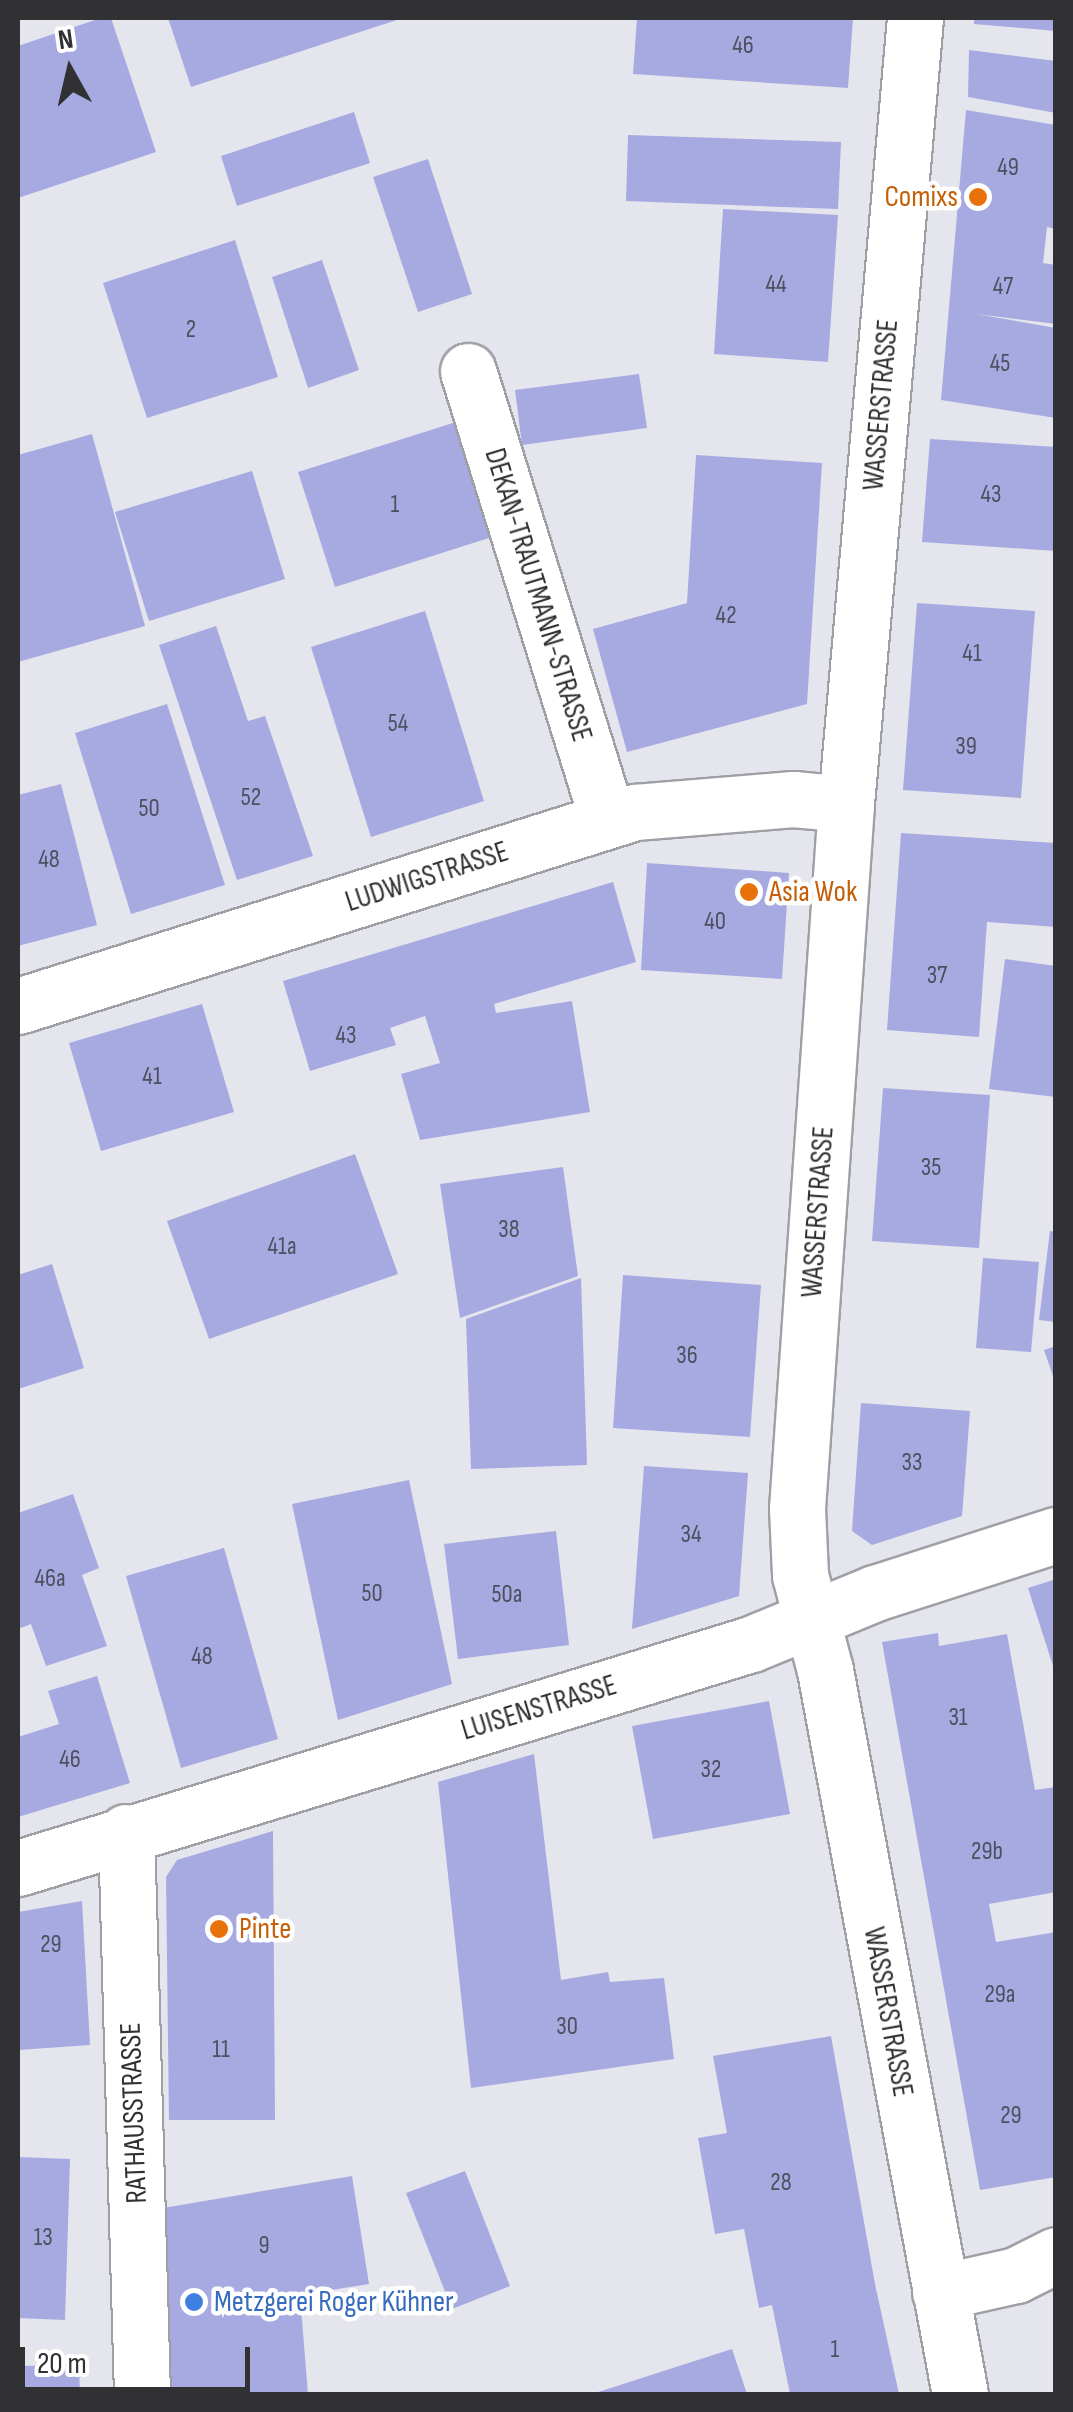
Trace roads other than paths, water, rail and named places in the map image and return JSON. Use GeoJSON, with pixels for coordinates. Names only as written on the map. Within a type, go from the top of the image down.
{"type":"FeatureCollection","features":[{"type":"Feature","properties":{"kind":"street","name":"WASSERSTRASSE"},"geometry":{"type":"LineString","coordinates":[[915,18],[846,804],[797,1508],[800,1575],[812,1620],[960,2394]]}},
{"type":"Feature","properties":{"kind":"street","name":"DEKAN-TRAUTMANN-STRASSE"},"geometry":{"type":"LineString","coordinates":[[468,371],[608,820]]}},
{"type":"Feature","properties":{"kind":"street","name":"LUDWIGSTRASSE"},"geometry":{"type":"LineString","coordinates":[[18,1006],[635,812],[793,799],[846,804]]}},
{"type":"Feature","properties":{"kind":"street","name":"LUISENSTRASSE"},"geometry":{"type":"LineString","coordinates":[[18,1868],[751,1644],[876,1592],[1056,1535]]}},
{"type":"Feature","properties":{"kind":"street","name":"RATHAUSSTRASSE"},"geometry":{"type":"LineString","coordinates":[[126,1832],[142,2394]]}},
{"type":"Feature","properties":{"kind":"street"},"geometry":{"type":"LineString","coordinates":[[940,2292],[1016,2274],[1056,2255]]}},
{"type":"Feature","properties":{"kind":"place","name":"Comixs"},"geometry":{"type":"Point","coordinates":[978,197]}},
{"type":"Feature","properties":{"kind":"place","name":"Asia Wok"},"geometry":{"type":"Point","coordinates":[749,892]}},
{"type":"Feature","properties":{"kind":"place","name":"Pinte"},"geometry":{"type":"Point","coordinates":[219,1929]}},
{"type":"Feature","properties":{"kind":"place","name":"Metzgerei Roger Kühner"},"geometry":{"type":"Point","coordinates":[194,2302]}}]}
